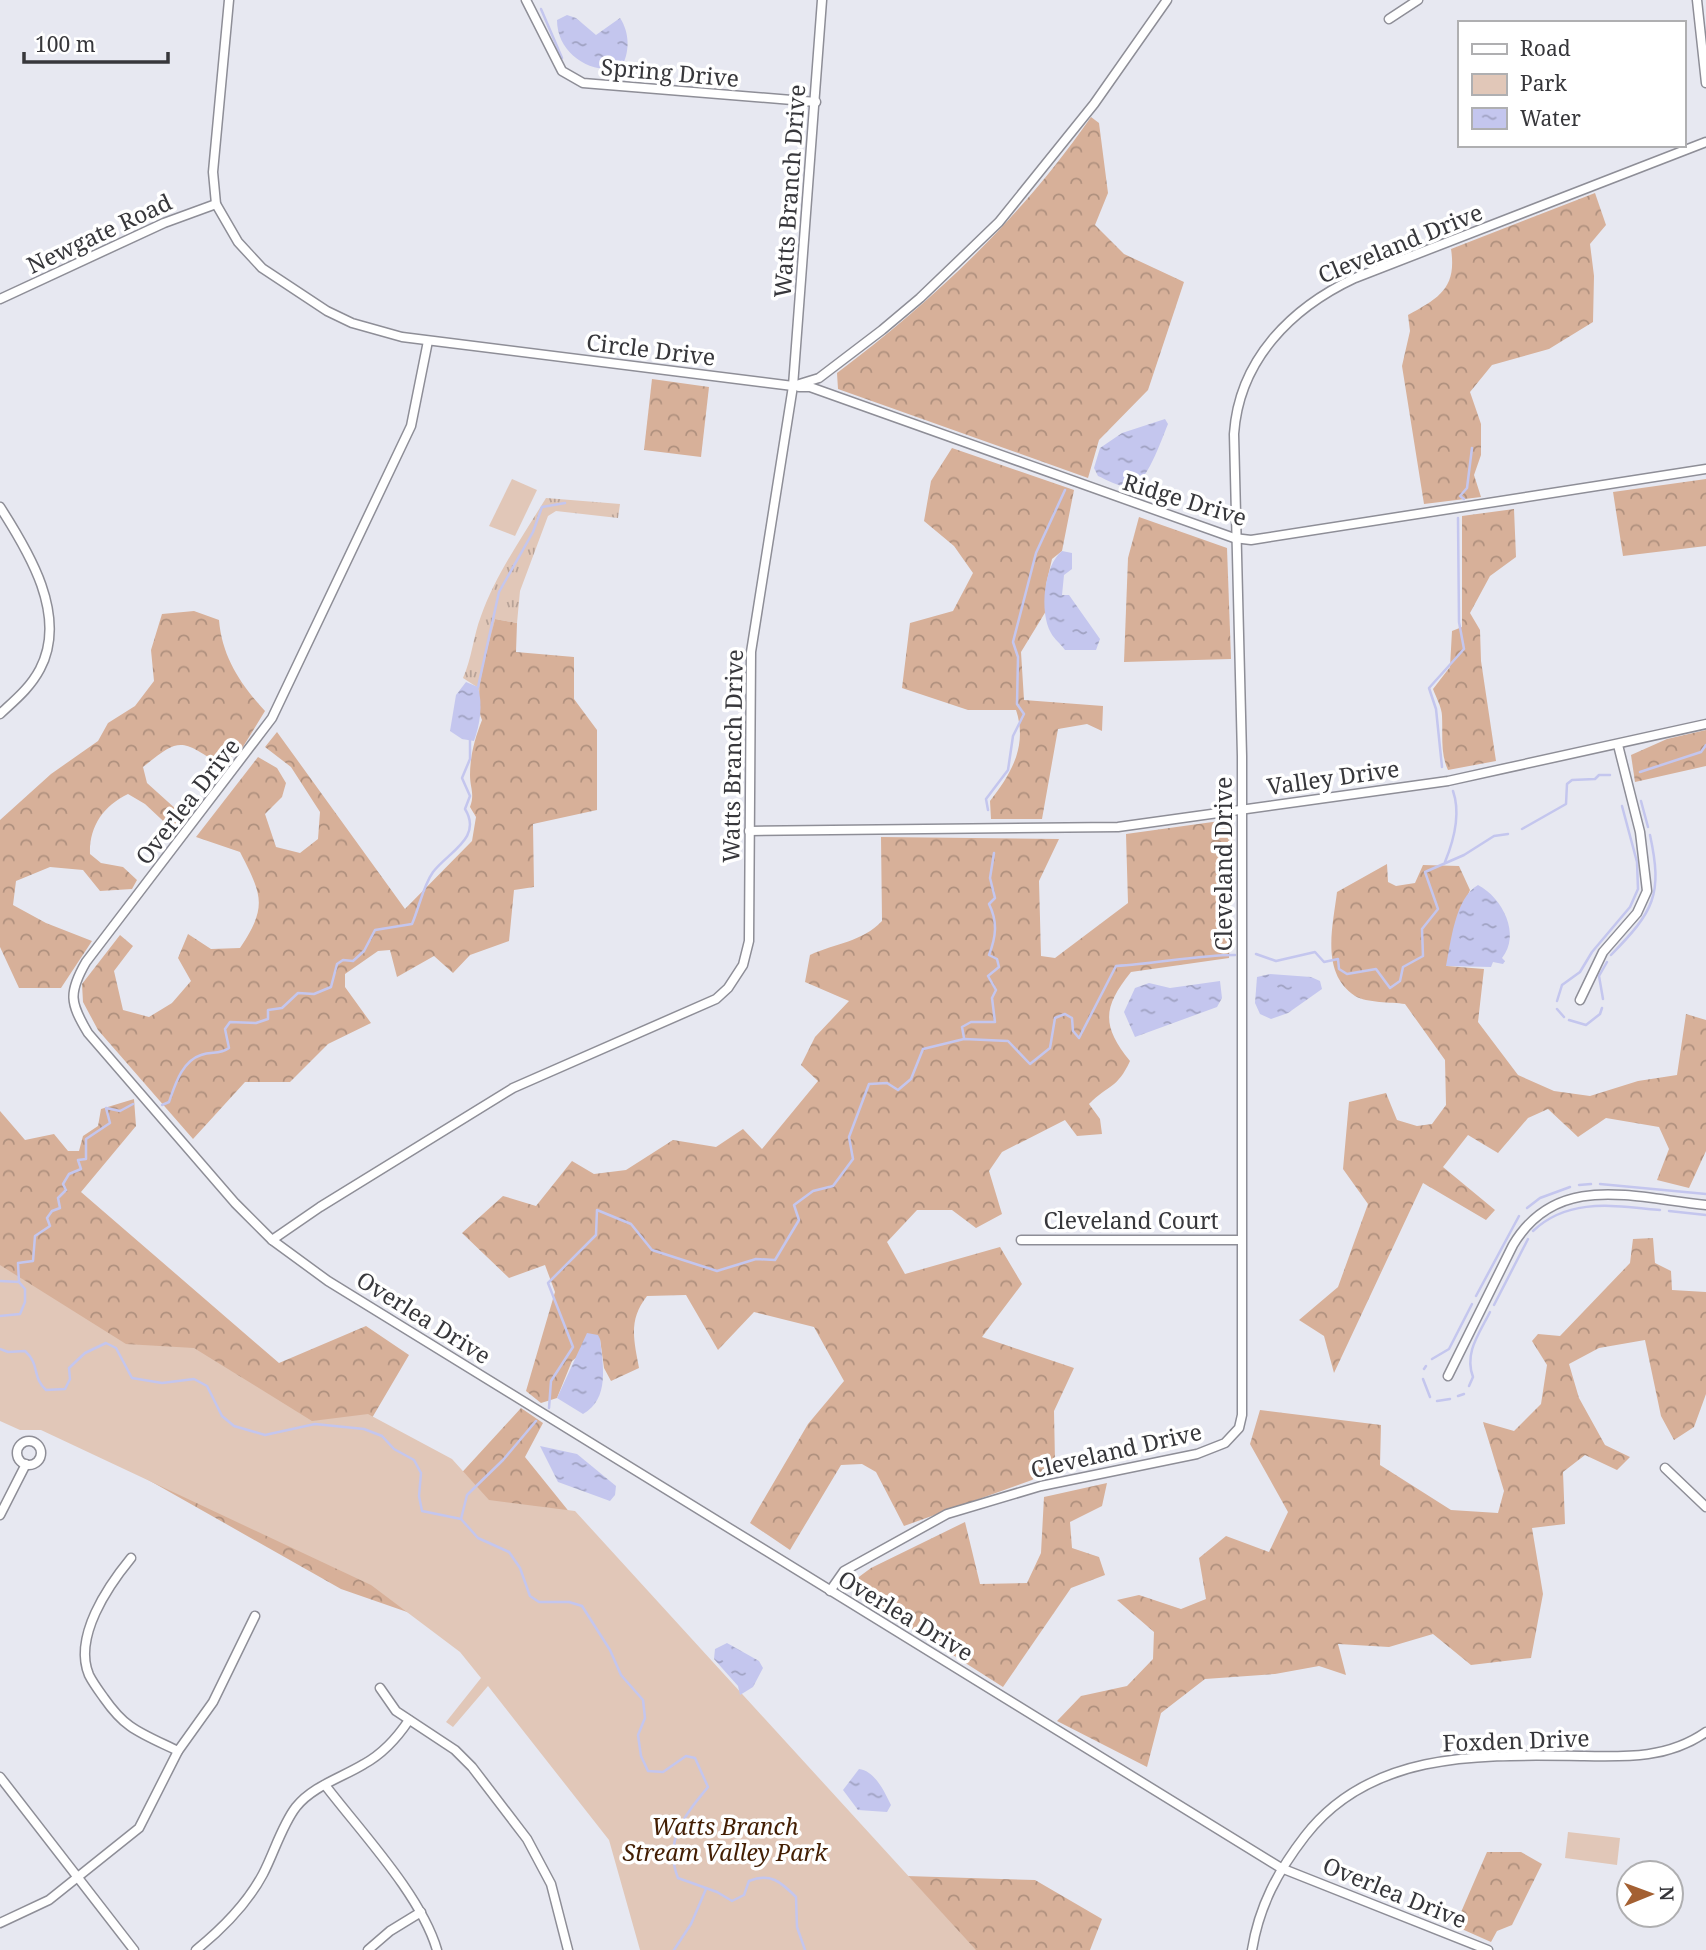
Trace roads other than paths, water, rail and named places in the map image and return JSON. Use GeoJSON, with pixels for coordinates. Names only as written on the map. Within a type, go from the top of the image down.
{"type":"FeatureCollection","features":[{"type":"Feature","properties":{"kind":"street","name":"Circle Drive"},"geometry":{"type":"LineString","coordinates":[[229,0],[213,172],[216,204],[238,242],[262,268],[327,311],[379,332],[428,341],[793,386],[819,378],[882,330],[929,290],[999,222],[1094,104],[1167,0]]}},
{"type":"Feature","properties":{"kind":"street","name":"Spring Drive"},"geometry":{"type":"LineString","coordinates":[[526,0],[562,71],[583,83],[816,102]]}},
{"type":"Feature","properties":{"kind":"street","name":"Watts Branch Drive"},"geometry":{"type":"LineString","coordinates":[[272,1240],[513,1088],[716,999],[735,979],[747,952],[751,652],[793,386],[822,0]]}},
{"type":"Feature","properties":{"kind":"street"},"geometry":{"type":"LineString","coordinates":[[1389,19],[1418,0]]}},
{"type":"Feature","properties":{"kind":"street"},"geometry":{"type":"LineString","coordinates":[[1697,0],[1706,83]]}},
{"type":"Feature","properties":{"kind":"street","name":"Cleveland Drive"},"geometry":{"type":"LineString","coordinates":[[830,1591],[845,1571],[947,1514],[1041,1486],[1197,1454],[1225,1443],[1239,1428],[1242,1415],[1242,810],[1234,538],[1235,416],[1248,377],[1263,350],[1302,307],[1355,278],[1706,142]]}},
{"type":"Feature","properties":{"kind":"street","name":"Newgate Road"},"geometry":{"type":"LineString","coordinates":[[0,299],[193,211],[216,204]]}},
{"type":"Feature","properties":{"kind":"street","name":"Overlea Drive"},"geometry":{"type":"LineString","coordinates":[[428,341],[411,426],[272,718],[86,962],[75,982],[72,995],[88,1034],[235,1203],[272,1240],[328,1281],[1281,1868],[1488,1950]]}},
{"type":"Feature","properties":{"kind":"street","name":"Ridge Drive"},"geometry":{"type":"LineString","coordinates":[[793,386],[810,387],[1234,538],[1251,540],[1706,469]]}},
{"type":"Feature","properties":{"kind":"street"},"geometry":{"type":"LineString","coordinates":[[0,507],[15,530],[47,598],[50,623],[47,652],[40,669],[25,692],[0,714]]}},
{"type":"Feature","properties":{"kind":"street","name":"Valley Drive"},"geometry":{"type":"LineString","coordinates":[[750,831],[1118,827],[1448,781],[1706,724]]}},
{"type":"Feature","properties":{"kind":"street"},"geometry":{"type":"LineString","coordinates":[[1580,1000],[1602,952],[1637,913],[1647,891],[1640,832],[1618,745]]}},
{"type":"Feature","properties":{"kind":"street"},"geometry":{"type":"LineString","coordinates":[[1448,1376],[1513,1245],[1523,1229],[1544,1208],[1565,1198],[1596,1194],[1706,1205]]}},
{"type":"Feature","properties":{"kind":"street","name":"Cleveland Court"},"geometry":{"type":"LineString","coordinates":[[1021,1240],[1241,1240]]}},
{"type":"Feature","properties":{"kind":"street"},"geometry":{"type":"LineString","coordinates":[[0,1516],[26,1464]]}},
{"type":"Feature","properties":{"kind":"street"},"geometry":{"type":"LineString","coordinates":[[1664,1468],[1706,1507]]}},
{"type":"Feature","properties":{"kind":"street"},"geometry":{"type":"LineString","coordinates":[[131,1558],[113,1581],[89,1632],[85,1649],[87,1667],[90,1677],[110,1707],[129,1726],[178,1751]]}},
{"type":"Feature","properties":{"kind":"street"},"geometry":{"type":"LineString","coordinates":[[0,1923],[37,1908],[78,1879],[139,1828],[178,1751],[213,1702],[255,1616]]}},
{"type":"Feature","properties":{"kind":"street"},"geometry":{"type":"LineString","coordinates":[[380,1688],[396,1711],[455,1750],[472,1767],[527,1839],[551,1884],[568,1950]]}},
{"type":"Feature","properties":{"kind":"street"},"geometry":{"type":"LineString","coordinates":[[196,1950],[229,1920],[246,1899],[261,1877],[295,1808],[325,1785],[379,1755],[396,1740],[409,1720]]}},
{"type":"Feature","properties":{"kind":"street","name":"Foxden Drive"},"geometry":{"type":"LineString","coordinates":[[1252,1950],[1260,1914],[1281,1868],[1314,1824],[1337,1804],[1369,1784],[1416,1765],[1486,1755],[1648,1755],[1686,1745],[1706,1732]]}},
{"type":"Feature","properties":{"kind":"street"},"geometry":{"type":"LineString","coordinates":[[0,1777],[134,1950]]}},
{"type":"Feature","properties":{"kind":"street"},"geometry":{"type":"LineString","coordinates":[[325,1785],[421,1912],[437,1950]]}},
{"type":"Feature","properties":{"kind":"street"},"geometry":{"type":"LineString","coordinates":[[369,1950],[390,1931],[421,1912]]}},
{"type":"Feature","properties":{"kind":"water"},"geometry":{"type":"Polygon","coordinates":[[[567,15],[576,18],[596,35],[620,18],[628,43],[621,68],[587,65],[569,52],[558,32],[557,20],[567,15]]]}},
{"type":"Feature","properties":{"kind":"water"},"geometry":{"type":"Polygon","coordinates":[[[1165,419],[1168,424],[1158,450],[1147,471],[1135,485],[1121,486],[1098,476],[1094,468],[1100,448],[1122,433],[1165,419]]]}},
{"type":"Feature","properties":{"kind":"water"},"geometry":{"type":"Polygon","coordinates":[[[1062,551],[1072,553],[1072,569],[1064,575],[1062,595],[1069,595],[1100,639],[1096,650],[1065,650],[1052,635],[1047,624],[1044,602],[1047,578],[1062,551]]]}},
{"type":"Feature","properties":{"kind":"water"},"geometry":{"type":"Polygon","coordinates":[[[466,682],[478,687],[480,694],[480,714],[474,741],[462,739],[450,731],[456,695],[466,682]]]}},
{"type":"Feature","properties":{"kind":"water"},"geometry":{"type":"Polygon","coordinates":[[[1478,885],[1495,899],[1506,918],[1510,939],[1502,958],[1505,961],[1503,964],[1493,962],[1491,967],[1446,966],[1459,910],[1470,891],[1478,885]]]}},
{"type":"Feature","properties":{"kind":"water"},"geometry":{"type":"Polygon","coordinates":[[[1270,974],[1311,977],[1320,981],[1322,989],[1288,1013],[1271,1019],[1260,1014],[1255,1003],[1257,977],[1270,974]]]}},
{"type":"Feature","properties":{"kind":"water"},"geometry":{"type":"Polygon","coordinates":[[[1220,981],[1222,998],[1217,1007],[1135,1037],[1124,1012],[1135,988],[1149,983],[1170,988],[1220,981]]]}},
{"type":"Feature","properties":{"kind":"water"},"geometry":{"type":"Polygon","coordinates":[[[587,1333],[598,1335],[600,1339],[603,1381],[597,1400],[592,1408],[583,1414],[557,1398],[587,1333]]]}},
{"type":"Feature","properties":{"kind":"water"},"geometry":{"type":"Polygon","coordinates":[[[540,1446],[577,1454],[616,1486],[615,1495],[610,1501],[558,1482],[540,1446]]]}},
{"type":"Feature","properties":{"kind":"water"},"geometry":{"type":"Polygon","coordinates":[[[727,1643],[759,1661],[763,1668],[753,1687],[740,1695],[738,1686],[714,1659],[715,1649],[727,1643]]]}},
{"type":"Feature","properties":{"kind":"water"},"geometry":{"type":"Polygon","coordinates":[[[859,1769],[870,1774],[882,1788],[891,1805],[887,1812],[858,1810],[843,1790],[859,1769]]]}},
{"type":"Feature","properties":{"kind":"waterway"},"geometry":{"type":"LineString","coordinates":[[541,9],[562,58]]}},
{"type":"Feature","properties":{"kind":"waterway"},"geometry":{"type":"LineString","coordinates":[[1464,499],[1460,496],[1467,488],[1472,448]]}},
{"type":"Feature","properties":{"kind":"waterway"},"geometry":{"type":"LineString","coordinates":[[988,810],[986,799],[1008,770],[1013,736],[1024,714],[1017,704],[1018,657],[1013,642],[1036,553],[1065,490]]}},
{"type":"Feature","properties":{"kind":"waterway"},"geometry":{"type":"LineString","coordinates":[[478,687],[499,592],[533,532],[542,507],[565,503]]}},
{"type":"Feature","properties":{"kind":"waterway"},"geometry":{"type":"LineString","coordinates":[[1442,767],[1436,709],[1429,688],[1464,649],[1459,622],[1458,518]]}},
{"type":"Feature","properties":{"kind":"waterway"},"geometry":{"type":"LineString","coordinates":[[162,1105],[169,1102],[180,1074],[189,1062],[201,1055],[229,1048],[225,1029],[230,1022],[256,1023],[268,1019],[268,1010],[282,1008],[298,993],[314,994],[331,987],[337,964],[343,960],[353,961],[364,951],[375,930],[412,924],[433,872],[461,844],[470,828],[465,809],[470,796],[462,778],[470,759],[470,740]]}},
{"type":"Feature","properties":{"kind":"waterway"},"geometry":{"type":"LineString","coordinates":[[1640,772],[1701,752],[1706,745]]}},
{"type":"Feature","properties":{"kind":"waterway"},"geometry":{"type":"LineString","coordinates":[[1522,829],[1566,804],[1567,784],[1572,780],[1610,775]]}},
{"type":"Feature","properties":{"kind":"waterway"},"geometry":{"type":"LineString","coordinates":[[1445,862],[1455,827],[1453,791]]}},
{"type":"Feature","properties":{"kind":"waterway"},"geometry":{"type":"LineString","coordinates":[[1641,801],[1648,827]]}},
{"type":"Feature","properties":{"kind":"waterway"},"geometry":{"type":"LineString","coordinates":[[1557,1001],[1562,985],[1580,972],[1592,952],[1630,907],[1638,889],[1637,862],[1622,806]]}},
{"type":"Feature","properties":{"kind":"waterway"},"geometry":{"type":"LineString","coordinates":[[1256,954],[1276,961],[1315,952],[1324,962],[1338,959],[1339,969],[1347,974],[1376,969],[1390,988],[1400,981],[1403,967],[1423,956],[1422,929],[1438,909],[1425,872],[1464,855],[1494,836],[1508,834]]}},
{"type":"Feature","properties":{"kind":"waterway"},"geometry":{"type":"LineString","coordinates":[[1611,955],[1637,926],[1652,901],[1655,873],[1650,835]]}},
{"type":"Feature","properties":{"kind":"waterway"},"geometry":{"type":"LineString","coordinates":[[964,1038],[962,1027],[971,1022],[995,1022],[992,998],[996,990],[988,976],[999,967],[997,959],[989,955],[995,930],[989,904],[995,898],[990,878],[994,853]]}},
{"type":"Feature","properties":{"kind":"waterway"},"geometry":{"type":"LineString","coordinates":[[549,1408],[551,1381],[573,1347],[548,1283],[596,1235],[597,1210],[631,1224],[652,1250],[717,1271],[756,1259],[775,1260],[799,1220],[794,1205],[813,1191],[833,1186],[853,1159],[849,1137],[869,1084],[887,1083],[898,1090],[911,1079],[923,1049],[964,1039],[1008,1041],[1030,1064],[1050,1048],[1055,1018],[1065,1014],[1072,1018],[1073,1031],[1079,1038],[1116,966],[1235,955]]}},
{"type":"Feature","properties":{"kind":"waterway"},"geometry":{"type":"LineString","coordinates":[[1603,999],[1599,976],[1607,962]]}},
{"type":"Feature","properties":{"kind":"waterway"},"geometry":{"type":"LineString","coordinates":[[1569,1020],[1586,1025],[1600,1014],[1602,1008]]}},
{"type":"Feature","properties":{"kind":"waterway"},"geometry":{"type":"LineString","coordinates":[[1557,1009],[1564,1017]]}},
{"type":"Feature","properties":{"kind":"waterway"},"geometry":{"type":"LineString","coordinates":[[19,1282],[18,1263],[33,1261],[35,1236],[50,1226],[47,1218],[52,1211],[60,1208],[58,1198],[66,1190],[63,1184],[69,1174],[81,1169],[78,1160],[86,1159],[86,1139],[110,1123],[106,1108],[120,1111],[133,1104]]}},
{"type":"Feature","properties":{"kind":"waterway"},"geometry":{"type":"LineString","coordinates":[[1579,1185],[1591,1184]]}},
{"type":"Feature","properties":{"kind":"waterway"},"geometry":{"type":"LineString","coordinates":[[1600,1184],[1706,1194]]}},
{"type":"Feature","properties":{"kind":"waterway"},"geometry":{"type":"LineString","coordinates":[[1527,1208],[1540,1198],[1570,1187]]}},
{"type":"Feature","properties":{"kind":"waterway"},"geometry":{"type":"LineString","coordinates":[[1533,1231],[1547,1220],[1577,1208],[1610,1206],[1660,1210]]}},
{"type":"Feature","properties":{"kind":"waterway"},"geometry":{"type":"LineString","coordinates":[[1669,1211],[1706,1215]]}},
{"type":"Feature","properties":{"kind":"waterway"},"geometry":{"type":"LineString","coordinates":[[1476,1296],[1519,1216]]}},
{"type":"Feature","properties":{"kind":"waterway"},"geometry":{"type":"LineString","coordinates":[[1494,1305],[1528,1239]]}},
{"type":"Feature","properties":{"kind":"waterway"},"geometry":{"type":"LineString","coordinates":[[0,1281],[19,1282],[25,1289],[25,1302],[20,1314],[0,1316]]}},
{"type":"Feature","properties":{"kind":"waterway"},"geometry":{"type":"LineString","coordinates":[[1432,1359],[1449,1349],[1472,1304]]}},
{"type":"Feature","properties":{"kind":"waterway"},"geometry":{"type":"LineString","coordinates":[[1469,1386],[1473,1377],[1470,1360],[1472,1352],[1490,1312]]}},
{"type":"Feature","properties":{"kind":"waterway"},"geometry":{"type":"LineString","coordinates":[[0,1349],[8,1352],[25,1351],[33,1361],[39,1381],[46,1390],[65,1389],[70,1379],[69,1368],[85,1353],[106,1343],[116,1348],[132,1378],[162,1383],[194,1379],[207,1386],[222,1416],[234,1426],[265,1435],[315,1424],[364,1429],[382,1436],[394,1449],[414,1460],[421,1473],[419,1496],[422,1511],[461,1519],[478,1538],[509,1552],[520,1568],[530,1596],[539,1602],[569,1602],[582,1606],[610,1650],[621,1675],[643,1700],[645,1718],[638,1735],[641,1756],[648,1771],[663,1772],[686,1756],[695,1758],[708,1787],[684,1818],[675,1840],[674,1865],[678,1878],[717,1892],[732,1901],[744,1895],[749,1881],[756,1878],[775,1880],[796,1897],[797,1927],[805,1950]]}},
{"type":"Feature","properties":{"kind":"waterway"},"geometry":{"type":"LineString","coordinates":[[1423,1379],[1430,1397]]}},
{"type":"Feature","properties":{"kind":"waterway"},"geometry":{"type":"LineString","coordinates":[[1458,1396],[1464,1394]]}},
{"type":"Feature","properties":{"kind":"waterway"},"geometry":{"type":"LineString","coordinates":[[1437,1401],[1450,1399]]}},
{"type":"Feature","properties":{"kind":"waterway"},"geometry":{"type":"LineString","coordinates":[[461,1519],[467,1495],[503,1460],[536,1421]]}},
{"type":"Feature","properties":{"kind":"waterway"},"geometry":{"type":"LineString","coordinates":[[674,1950],[691,1924],[706,1889]]}},
{"type":"Feature","properties":{"kind":"park label","name":"Watts Branch Stream Valley Park"},"geometry":{"type":"Point","coordinates":[725,1839]}}]}
